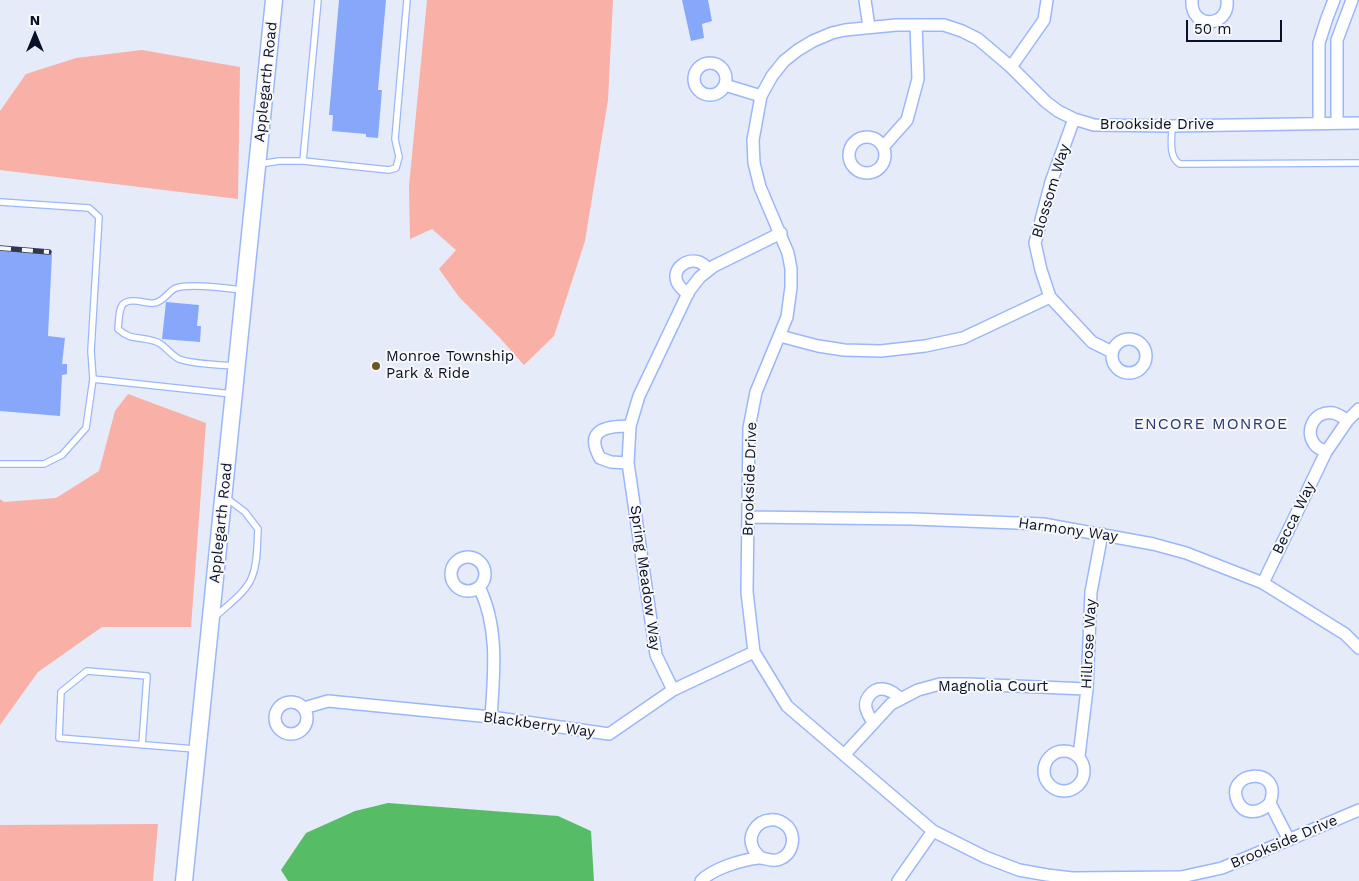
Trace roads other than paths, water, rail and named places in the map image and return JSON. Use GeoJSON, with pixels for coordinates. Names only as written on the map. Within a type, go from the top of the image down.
{"type":"FeatureCollection","features":[{"type":"Feature","properties":{"kind":"main road","name":"Applegarth Road"},"geometry":{"type":"LineString","coordinates":[[257,165],[266,0]]}},
{"type":"Feature","properties":{"kind":"main road","name":"Applegarth Road"},"geometry":{"type":"LineString","coordinates":[[184,881],[274,0]]}},
{"type":"Feature","properties":{"kind":"street"},"geometry":{"type":"LineString","coordinates":[[865,0],[869,27]]}},
{"type":"Feature","properties":{"kind":"street"},"geometry":{"type":"LineString","coordinates":[[1011,67],[1044,20],[1047,0]]}},
{"type":"Feature","properties":{"kind":"street"},"geometry":{"type":"LineString","coordinates":[[1192,0],[1194,14],[1205,22],[1219,20],[1227,9],[1227,0]]}},
{"type":"Feature","properties":{"kind":"street"},"geometry":{"type":"LineString","coordinates":[[1319,123],[1319,44],[1326,18],[1334,0]]}},
{"type":"Feature","properties":{"kind":"street"},"geometry":{"type":"LineString","coordinates":[[1337,123],[1337,40],[1352,0]]}},
{"type":"Feature","properties":{"kind":"street"},"geometry":{"type":"LineString","coordinates":[[883,147],[907,120],[918,79],[916,25]]}},
{"type":"Feature","properties":{"kind":"street","name":"Brookside Drive"},"geometry":{"type":"LineString","coordinates":[[1359,123],[1100,126],[1074,119],[1046,102],[1011,67],[978,39],[944,25],[869,27],[832,33],[798,50],[784,61],[760,96],[753,140],[754,163],[760,187],[781,233],[788,254],[792,287],[787,317],[756,392],[749,428],[747,592],[754,652],[787,706],[933,831],[985,857],[1019,870],[1072,878],[1181,877],[1222,868],[1359,810]]}},
{"type":"Feature","properties":{"kind":"street"},"geometry":{"type":"LineString","coordinates":[[725,85],[760,96]]}},
{"type":"Feature","properties":{"kind":"street","name":"Blossom Way"},"geometry":{"type":"LineString","coordinates":[[1074,119],[1051,182],[1035,243],[1050,297],[1092,342],[1112,352]]}},
{"type":"Feature","properties":{"kind":"street","name":"Spring Meadow Way"},"geometry":{"type":"LineString","coordinates":[[673,690],[656,655],[628,463],[630,426],[639,396],[688,294],[700,277],[709,269],[781,233]]}},
{"type":"Feature","properties":{"kind":"street"},"geometry":{"type":"LineString","coordinates":[[688,294],[677,283],[678,269],[683,263],[699,262],[709,269]]}},
{"type":"Feature","properties":{"kind":"street"},"geometry":{"type":"LineString","coordinates":[[780,336],[818,346],[844,350],[882,351],[925,346],[963,338],[1050,297]]}},
{"type":"Feature","properties":{"kind":"street","name":"Becca Way"},"geometry":{"type":"LineString","coordinates":[[1263,583],[1326,452],[1348,420],[1359,409]]}},
{"type":"Feature","properties":{"kind":"street"},"geometry":{"type":"LineString","coordinates":[[1326,452],[1315,446],[1310,435],[1310,427],[1316,418],[1324,413],[1333,413],[1348,420]]}},
{"type":"Feature","properties":{"kind":"street"},"geometry":{"type":"LineString","coordinates":[[628,463],[611,462],[600,458],[596,451],[595,441],[603,428],[630,426]]}},
{"type":"Feature","properties":{"kind":"street","name":"Harmony Way"},"geometry":{"type":"LineString","coordinates":[[748,517],[914,519],[1043,524],[1153,544],[1186,553],[1263,583],[1345,634],[1359,648]]}},
{"type":"Feature","properties":{"kind":"street","name":"Hillrose Way"},"geometry":{"type":"LineString","coordinates":[[1079,756],[1087,689],[1091,592],[1102,534]]}},
{"type":"Feature","properties":{"kind":"street"},"geometry":{"type":"LineString","coordinates":[[480,587],[487,602],[495,660],[490,717]]}},
{"type":"Feature","properties":{"kind":"street","name":"Blackberry Way"},"geometry":{"type":"LineString","coordinates":[[304,708],[328,701],[490,717],[609,734],[673,690],[754,652]]}},
{"type":"Feature","properties":{"kind":"street","name":"Magnolia Court"},"geometry":{"type":"LineString","coordinates":[[844,755],[891,704],[918,690],[940,684],[1087,689]]}},
{"type":"Feature","properties":{"kind":"street"},"geometry":{"type":"LineString","coordinates":[[873,722],[866,710],[866,703],[869,695],[875,690],[890,690],[901,699]]}},
{"type":"Feature","properties":{"kind":"street"},"geometry":{"type":"LineString","coordinates":[[1270,803],[1289,840]]}},
{"type":"Feature","properties":{"kind":"street"},"geometry":{"type":"LineString","coordinates":[[898,881],[933,831]]}},
{"type":"Feature","properties":{"kind":"street"},"geometry":{"type":"LineString","coordinates":[[701,881],[714,870],[760,858]]}},
{"type":"Feature","properties":{"kind":"lane"},"geometry":{"type":"LineString","coordinates":[[303,162],[318,0]]}},
{"type":"Feature","properties":{"kind":"lane"},"geometry":{"type":"LineString","coordinates":[[257,165],[279,161],[389,170],[396,168],[399,157],[394,139],[407,0]]}},
{"type":"Feature","properties":{"kind":"lane"},"geometry":{"type":"LineString","coordinates":[[1172,126],[1172,156],[1180,164],[1359,163]]}},
{"type":"Feature","properties":{"kind":"lane"},"geometry":{"type":"LineString","coordinates":[[0,202],[89,208],[100,217],[92,351],[93,379],[86,428],[62,454],[44,464],[0,464]]}},
{"type":"Feature","properties":{"kind":"lane"},"geometry":{"type":"LineString","coordinates":[[236,366],[181,360],[172,355],[161,344],[154,341],[125,336],[118,329],[120,307],[125,301],[132,300],[154,304],[176,288],[186,286],[244,290]]}},
{"type":"Feature","properties":{"kind":"lane"},"geometry":{"type":"LineString","coordinates":[[93,379],[234,394]]}},
{"type":"Feature","properties":{"kind":"lane"},"geometry":{"type":"LineString","coordinates":[[210,621],[242,592],[252,578],[256,560],[258,529],[245,512],[223,496]]}},
{"type":"Feature","properties":{"kind":"lane"},"geometry":{"type":"LineString","coordinates":[[142,745],[147,676],[87,671],[61,692],[58,738],[142,745],[197,749]]}},
{"type":"Feature","properties":{"kind":"railway"},"geometry":{"type":"LineString","coordinates":[[0,248],[49,252]]}},
{"type":"Feature","properties":{"kind":"place","name":"Monroe Township Park & Ride"},"geometry":{"type":"Point","coordinates":[376,366]}},
{"type":"Feature","properties":{"kind":"district","name":"ENCORE MONROE"},"geometry":{"type":"Point","coordinates":[1211,424]}}]}
